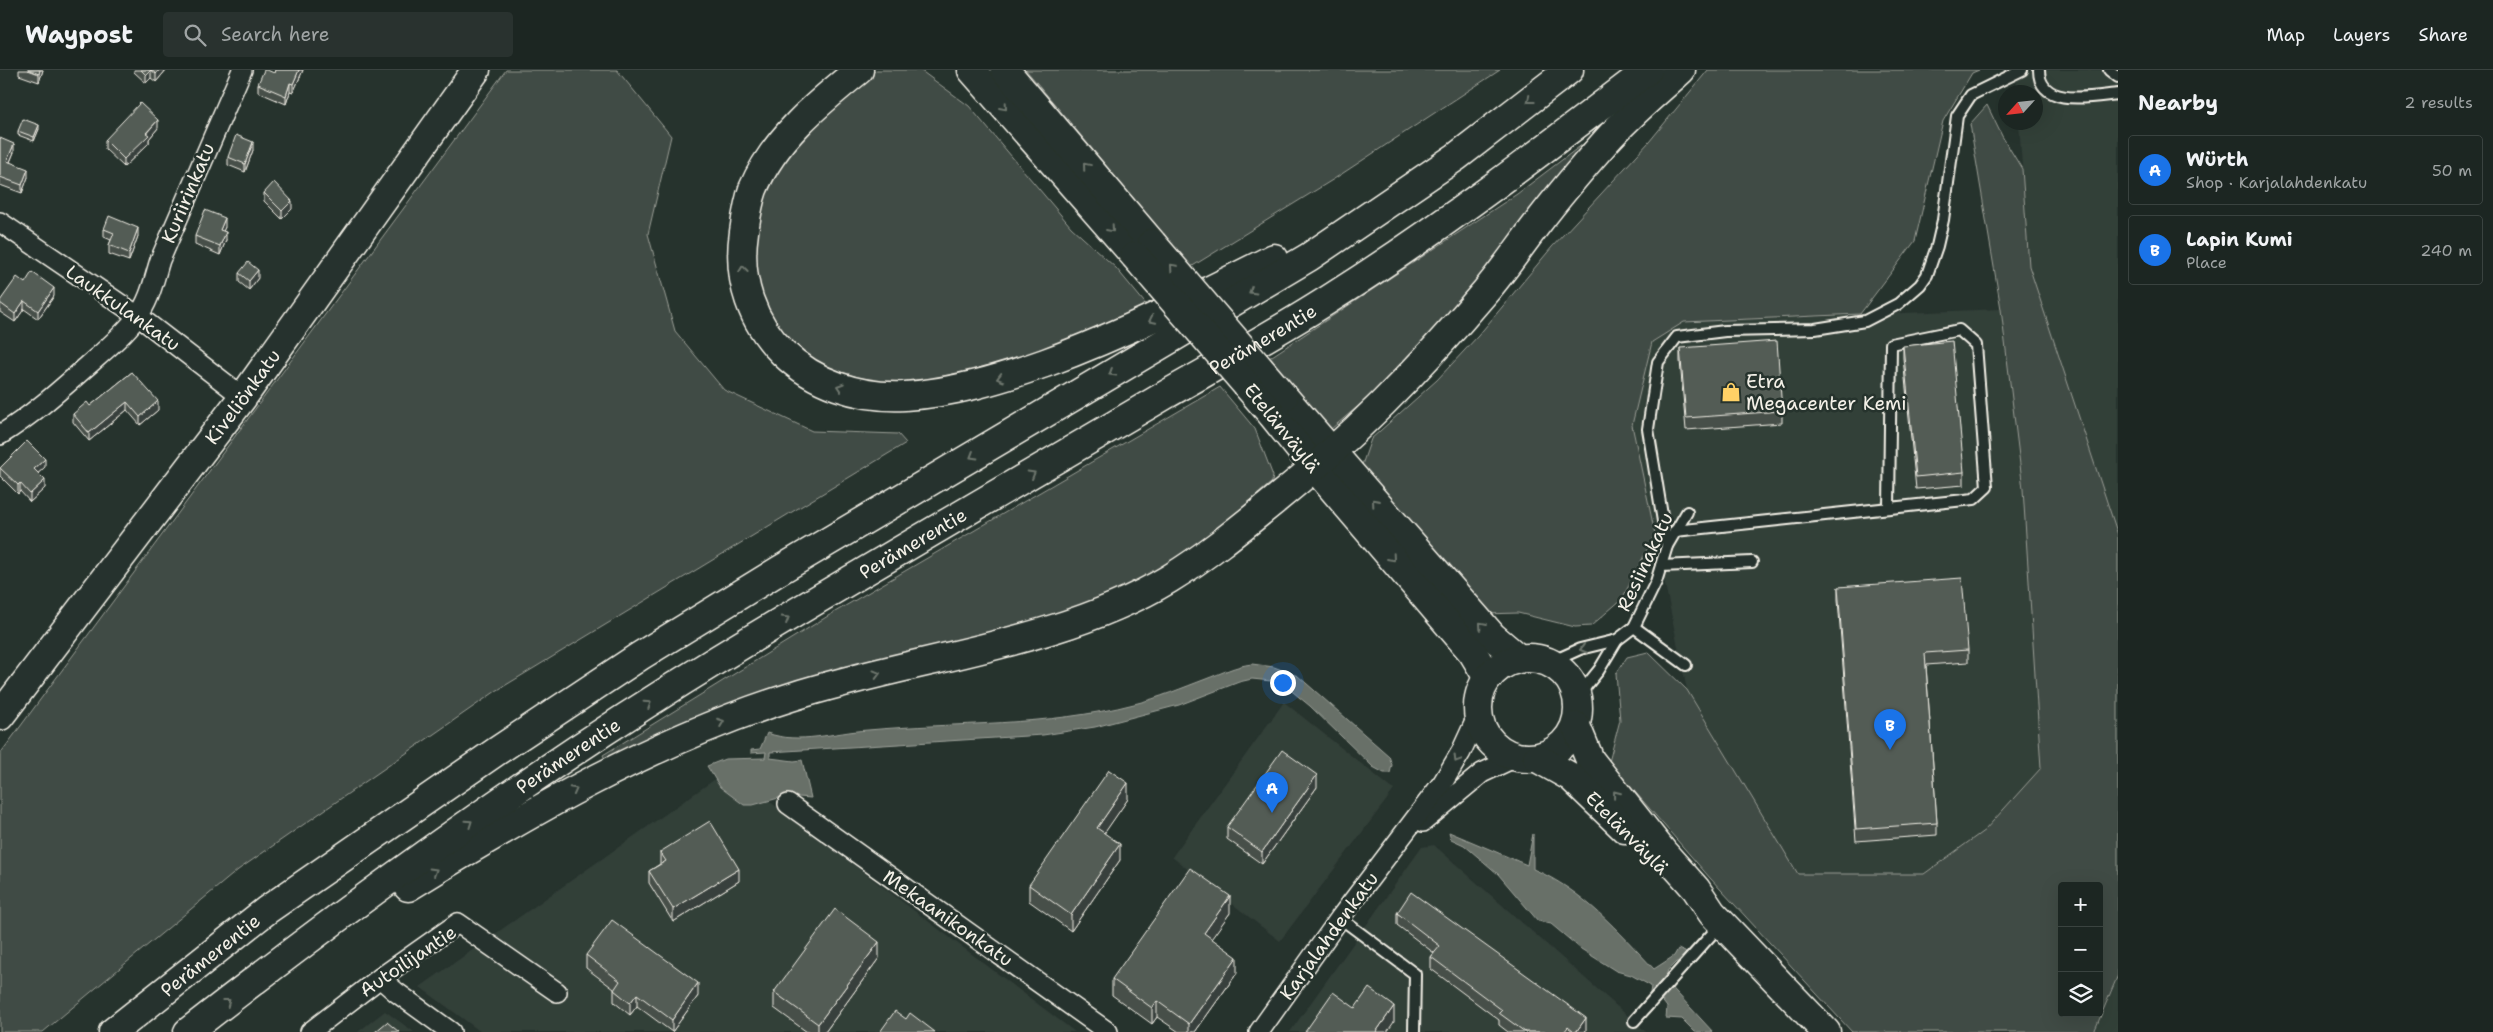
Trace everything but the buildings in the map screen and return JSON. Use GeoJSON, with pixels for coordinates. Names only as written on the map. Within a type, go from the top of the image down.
{"type":"FeatureCollection","features":[{"type":"Feature","properties":{"kind":"main road","name":"Kiveliönkatu"},"geometry":{"type":"LineString","coordinates":[[0,716],[243,397],[476,70]]}},
{"type":"Feature","properties":{"kind":"main road"},"geometry":{"type":"LineString","coordinates":[[859,70],[806,116],[780,144],[765,168],[753,190],[747,212],[742,265],[754,311],[764,330],[781,352],[800,369],[827,383],[852,391],[879,396],[907,396],[976,385],[1068,354],[1148,322],[1301,245],[1399,181],[1456,157]]}},
{"type":"Feature","properties":{"kind":"main road","name":"Etelänväylä"},"geometry":{"type":"LineString","coordinates":[[972,70],[1144,249]]}},
{"type":"Feature","properties":{"kind":"main road","name":"Etelänväylä"},"geometry":{"type":"LineString","coordinates":[[1005,70],[1144,249],[1323,461],[1474,653],[1488,678]]}},
{"type":"Feature","properties":{"kind":"main road","name":"Perämerentie"},"geometry":{"type":"LineString","coordinates":[[114,1032],[267,910],[497,751],[640,656],[788,565],[1309,257],[1456,157],[1569,70]]}},
{"type":"Feature","properties":{"kind":"main road","name":"Perämerentie"},"geometry":{"type":"LineString","coordinates":[[188,1032],[294,948],[478,817],[718,659],[1333,297],[1530,162],[1648,70]]}},
{"type":"Feature","properties":{"kind":"main road"},"geometry":{"type":"LineString","coordinates":[[358,902],[385,901],[564,796],[652,751],[729,719],[797,695],[1061,626],[1129,599],[1168,580],[1218,546],[1323,461],[1398,390],[1487,289],[1540,219],[1610,136],[1681,70]]}},
{"type":"Feature","properties":{"kind":"main road","name":"Etelänväylä"},"geometry":{"type":"LineString","coordinates":[[1323,461],[1492,636],[1518,658]]}},
{"type":"Feature","properties":{"kind":"main road"},"geometry":{"type":"LineString","coordinates":[[1518,658],[1534,658],[1551,662],[1568,676],[1578,696],[1576,726],[1561,747],[1550,754],[1527,758],[1498,749],[1485,734],[1478,715],[1479,696],[1488,678],[1501,666],[1518,658]]}},
{"type":"Feature","properties":{"kind":"main road","name":"Etelänväylä"},"geometry":{"type":"LineString","coordinates":[[1576,726],[1590,760],[1663,852],[1717,918],[1826,1032]]}},
{"type":"Feature","properties":{"kind":"main road","name":"Etelänväylä"},"geometry":{"type":"LineString","coordinates":[[1527,758],[1571,777],[1604,808],[1687,894],[1717,918]]}},
{"type":"Feature","properties":{"kind":"street","name":"Kuriirinkatu"},"geometry":{"type":"LineString","coordinates":[[0,435],[37,409],[62,388],[118,338],[138,316],[151,292],[160,260],[242,70]]}},
{"type":"Feature","properties":{"kind":"street","name":"Laukkulankatu"},"geometry":{"type":"LineString","coordinates":[[0,222],[138,316],[243,397]]}},
{"type":"Feature","properties":{"kind":"street","name":"Karjalahdenkatu"},"geometry":{"type":"LineString","coordinates":[[1259,1032],[1340,918],[1443,782],[1478,715]]}},
{"type":"Feature","properties":{"kind":"street","name":"Karjalahdenkatu"},"geometry":{"type":"LineString","coordinates":[[1400,841],[1482,773],[1527,758]]}},
{"type":"Feature","properties":{"kind":"street","name":"Mekaanikonkatu"},"geometry":{"type":"LineString","coordinates":[[788,804],[1108,1032]]}},
{"type":"Feature","properties":{"kind":"street","name":"Autoilijantie"},"geometry":{"type":"LineString","coordinates":[[310,1032],[380,978],[458,922],[557,992]]}},
{"type":"Feature","properties":{"kind":"street"},"geometry":{"type":"LineString","coordinates":[[380,978],[451,1032]]}},
{"type":"Feature","properties":{"kind":"lane"},"geometry":{"type":"LineString","coordinates":[[1667,546],[1648,429],[1658,362],[1677,337],[1725,331],[1815,329],[1865,321],[1898,304],[1920,285],[1927,275],[1937,246],[1943,220],[1957,116],[1971,95],[2022,70]]}},
{"type":"Feature","properties":{"kind":"lane"},"geometry":{"type":"LineString","coordinates":[[2040,70],[2042,82],[2053,93],[2064,99],[2118,94]]}},
{"type":"Feature","properties":{"kind":"lane"},"geometry":{"type":"LineString","coordinates":[[2109,70],[2118,78]]}},
{"type":"Feature","properties":{"kind":"lane"},"geometry":{"type":"LineString","coordinates":[[1676,531],[1974,499],[1987,487],[1976,344],[1959,330],[1891,344],[1890,508]]}},
{"type":"Feature","properties":{"kind":"lane","name":"Resiinakatu"},"geometry":{"type":"LineString","coordinates":[[1578,696],[1599,670],[1617,640],[1634,627],[1656,582],[1667,546],[1687,512]]}},
{"type":"Feature","properties":{"kind":"lane"},"geometry":{"type":"LineString","coordinates":[[1661,566],[1752,562]]}},
{"type":"Feature","properties":{"kind":"lane","name":"Resiinakatu"},"geometry":{"type":"LineString","coordinates":[[1634,627],[1686,665]]}},
{"type":"Feature","properties":{"kind":"lane","name":"Resiinakatu"},"geometry":{"type":"LineString","coordinates":[[1551,662],[1580,649],[1617,640]]}},
{"type":"Feature","properties":{"kind":"lane"},"geometry":{"type":"LineString","coordinates":[[1340,918],[1415,974],[1414,1032]]}},
{"type":"Feature","properties":{"kind":"lane"},"geometry":{"type":"LineString","coordinates":[[1634,1022],[1717,918]]}},
{"type":"Feature","properties":{"kind":"shaded area"},"geometry":{"type":"Polygon","coordinates":[[[506,70],[617,70],[671,136],[648,234],[675,331],[724,390],[812,431],[898,434],[906,443],[496,691],[238,870],[43,1032],[0,1032],[0,754],[506,70]]]}},
{"type":"Feature","properties":{"kind":"shaded area"},"geometry":{"type":"Polygon","coordinates":[[[876,70],[920,70],[969,106],[1071,227],[1116,268],[1149,308],[1072,340],[1021,358],[968,373],[907,383],[873,380],[842,372],[814,359],[791,341],[773,319],[760,292],[755,261],[758,226],[764,200],[774,176],[784,160],[807,132],[820,118],[876,70]]]}},
{"type":"Feature","properties":{"kind":"shaded area"},"geometry":{"type":"Polygon","coordinates":[[[1026,70],[1500,70],[1334,179],[1191,267],[1026,70]]]}},
{"type":"Feature","properties":{"kind":"shaded area"},"geometry":{"type":"Polygon","coordinates":[[[1708,70],[1979,70],[1972,73],[1943,121],[1915,241],[1860,314],[1684,322],[1652,342],[1632,425],[1655,534],[1622,599],[1591,626],[1575,627],[1518,613],[1485,614],[1367,479],[1362,465],[1371,439],[1437,380],[1478,336],[1552,247],[1649,142],[1708,70]]]}},
{"type":"Feature","properties":{"kind":"shaded area"},"geometry":{"type":"Polygon","coordinates":[[[2016,70],[2118,70],[2118,535],[2029,266],[2019,130],[2043,130],[2043,85],[2017,85],[2016,70]]]}},
{"type":"Feature","properties":{"kind":"shaded area"},"geometry":{"type":"Polygon","coordinates":[[[1987,105],[1998,130],[2022,169],[2029,266],[2118,535],[2118,975],[2103,1011],[2103,882],[2058,882],[2058,1017],[2100,1017],[2094,1032],[1852,1032],[1710,878],[1609,762],[1620,720],[1616,674],[1627,657],[1648,652],[1687,690],[1798,874],[1924,874],[1985,830],[2041,768],[2023,489],[2001,309],[1970,124],[1987,105]]]}},
{"type":"Feature","properties":{"kind":"shaded area"},"geometry":{"type":"Polygon","coordinates":[[[1612,122],[1477,284],[1401,370],[1331,429],[1322,427],[1266,360],[1517,194],[1612,122]]]}},
{"type":"Feature","properties":{"kind":"shaded area"},"geometry":{"type":"Polygon","coordinates":[[[2001,309],[2023,489],[2041,768],[1985,830],[1924,875],[1797,874],[1687,690],[1632,425],[1652,342],[1684,322],[2001,309]]]}},
{"type":"Feature","properties":{"kind":"shaded area"},"geometry":{"type":"Polygon","coordinates":[[[1220,387],[1255,429],[1273,476],[1272,482],[1209,535],[1170,563],[1111,594],[1090,602],[606,761],[603,755],[828,616],[1220,387]]]}},
{"type":"Feature","properties":{"kind":"shaded area"},"geometry":{"type":"Polygon","coordinates":[[[1252,664],[1274,667],[1298,676],[1389,756],[1392,765],[1390,773],[1384,773],[1373,767],[1310,706],[1288,688],[1271,681],[1252,679],[1239,682],[1179,705],[1095,727],[1043,735],[770,752],[770,758],[802,760],[811,798],[786,796],[753,805],[744,805],[720,787],[707,766],[725,759],[765,758],[766,752],[751,753],[751,750],[760,749],[767,733],[792,738],[804,738],[855,731],[1002,723],[1068,717],[1143,702],[1234,668],[1252,664]]]}},
{"type":"Feature","properties":{"kind":"shaded area"},"geometry":{"type":"Polygon","coordinates":[[[1284,702],[1394,790],[1280,941],[1172,857],[1284,702]]]}},
{"type":"Feature","properties":{"kind":"shaded area"},"geometry":{"type":"Polygon","coordinates":[[[728,770],[1075,1032],[481,1032],[420,987],[728,770]]]}},
{"type":"Feature","properties":{"kind":"shaded area"},"geometry":{"type":"Polygon","coordinates":[[[1449,832],[1527,865],[1533,834],[1533,869],[1568,888],[1584,900],[1613,926],[1654,969],[1674,956],[1678,949],[1685,952],[1687,956],[1681,962],[1676,962],[1668,970],[1665,980],[1713,1032],[1695,1032],[1682,1019],[1666,1018],[1667,1007],[1660,998],[1649,1000],[1651,986],[1631,975],[1616,971],[1581,949],[1551,924],[1538,921],[1498,874],[1464,845],[1451,839],[1449,832]]]}},
{"type":"Feature","properties":{"kind":"shaded area"},"geometry":{"type":"Polygon","coordinates":[[[1434,845],[1646,1032],[1290,1032],[1422,847],[1434,845]]]}},
{"type":"Feature","properties":{"kind":"shaded area"},"geometry":{"type":"Polygon","coordinates":[[[2118,975],[2118,1032],[2094,1032],[2101,1017],[2103,1017],[2103,1012],[2118,975]]]}},
{"type":"Feature","properties":{"kind":"shaded area"},"geometry":{"type":"Polygon","coordinates":[[[385,1011],[414,1032],[358,1032],[385,1011]]]}},
{"type":"Feature","properties":{"kind":"place","name":"Etra Megacenter Kemi"},"geometry":{"type":"Point","coordinates":[1731,392]}},
{"type":"Feature","properties":{"kind":"place","name":"Lapin Kumi"},"geometry":{"type":"Point","coordinates":[1890,750]}},
{"type":"Feature","properties":{"kind":"place","name":"Würth"},"geometry":{"type":"Point","coordinates":[1272,813]}}]}
